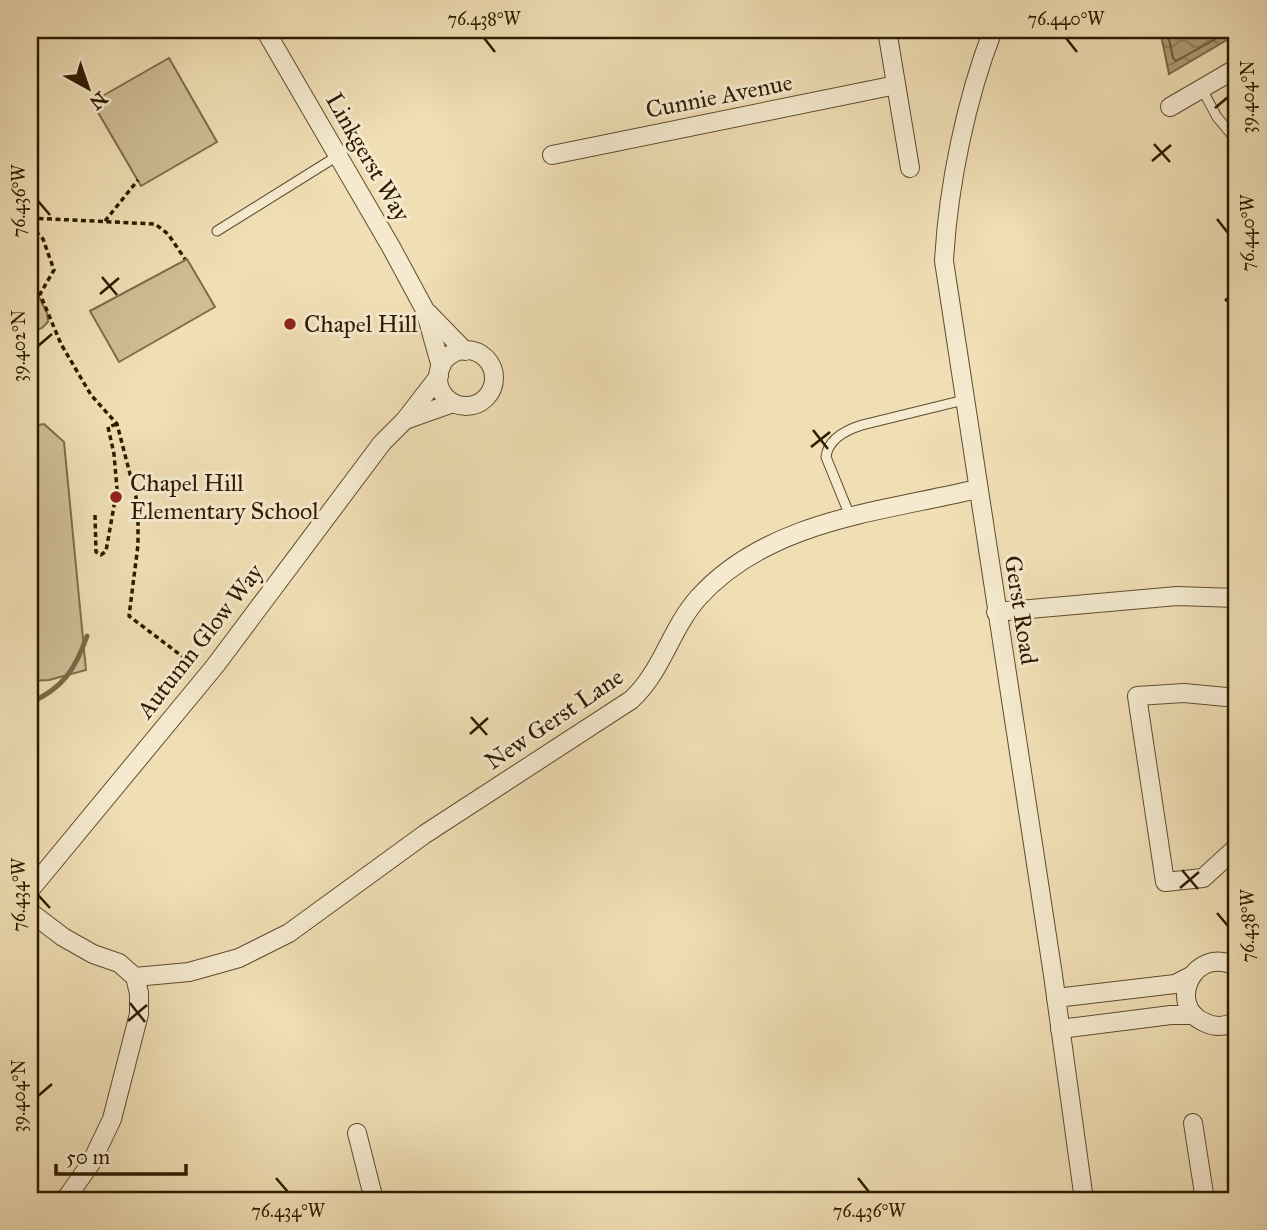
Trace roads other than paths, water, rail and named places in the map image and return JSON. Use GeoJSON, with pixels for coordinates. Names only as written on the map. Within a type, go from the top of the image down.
{"type":"FeatureCollection","features":[{"type":"Feature","properties":{"kind":"street","name":"Linkgerst Way"},"geometry":{"type":"LineString","coordinates":[[265,30],[339,155],[425,310],[465,351]]}},
{"type":"Feature","properties":{"kind":"street"},"geometry":{"type":"LineString","coordinates":[[887,30],[910,168]]}},
{"type":"Feature","properties":{"kind":"street","name":"Gerst Road"},"geometry":{"type":"LineString","coordinates":[[993,30],[960,150],[946,223],[944,261],[1084,1200]]}},
{"type":"Feature","properties":{"kind":"street"},"geometry":{"type":"LineString","coordinates":[[1170,107],[1237,68]]}},
{"type":"Feature","properties":{"kind":"street","name":"Cunnie Avenue"},"geometry":{"type":"LineString","coordinates":[[552,155],[897,85]]}},
{"type":"Feature","properties":{"kind":"street","name":"Linkgerst Way"},"geometry":{"type":"LineString","coordinates":[[425,310],[440,372]]}},
{"type":"Feature","properties":{"kind":"street"},"geometry":{"type":"LineString","coordinates":[[465,351],[474,351],[488,360],[494,384],[491,393],[478,404],[461,406],[453,403],[442,392],[440,372],[451,355],[465,351]]}},
{"type":"Feature","properties":{"kind":"street","name":"Autumn Glow Way"},"geometry":{"type":"LineString","coordinates":[[30,890],[211,672],[382,443],[405,420],[440,372]]}},
{"type":"Feature","properties":{"kind":"street","name":"Autumn Glow Way"},"geometry":{"type":"LineString","coordinates":[[405,420],[453,403]]}},
{"type":"Feature","properties":{"kind":"street","name":"New Gerst Lane"},"geometry":{"type":"LineString","coordinates":[[135,977],[190,972],[239,958],[289,933],[425,834],[631,700],[654,674],[675,629],[699,596],[734,567],[767,546],[796,532],[850,516],[977,489]]}},
{"type":"Feature","properties":{"kind":"street"},"geometry":{"type":"LineString","coordinates":[[996,612],[1177,596],[1237,598]]}},
{"type":"Feature","properties":{"kind":"street"},"geometry":{"type":"LineString","coordinates":[[1237,698],[1184,693],[1137,696],[1165,882],[1203,878],[1237,847]]}},
{"type":"Feature","properties":{"kind":"street"},"geometry":{"type":"LineString","coordinates":[[30,912],[63,937],[93,954],[119,963],[135,977],[139,993],[139,1014],[112,1119],[91,1163],[65,1200]]}},
{"type":"Feature","properties":{"kind":"street"},"geometry":{"type":"LineString","coordinates":[[1056,998],[1175,984],[1191,976],[1206,963],[1229,962],[1237,967]]}},
{"type":"Feature","properties":{"kind":"street"},"geometry":{"type":"LineString","coordinates":[[1191,976],[1186,996],[1194,1015],[1202,1022],[1212,1025],[1222,1026],[1237,1020]]}},
{"type":"Feature","properties":{"kind":"street"},"geometry":{"type":"LineString","coordinates":[[1060,1029],[1171,1015],[1194,1015]]}},
{"type":"Feature","properties":{"kind":"street"},"geometry":{"type":"LineString","coordinates":[[1193,1123],[1205,1200]]}},
{"type":"Feature","properties":{"kind":"street"},"geometry":{"type":"LineString","coordinates":[[357,1133],[374,1200]]}},
{"type":"Feature","properties":{"kind":"lane"},"geometry":{"type":"LineString","coordinates":[[1202,89],[1217,117],[1237,141]]}},
{"type":"Feature","properties":{"kind":"lane"},"geometry":{"type":"LineString","coordinates":[[217,231],[339,155]]}},
{"type":"Feature","properties":{"kind":"lane"},"geometry":{"type":"LineString","coordinates":[[850,516],[826,457],[832,442],[849,429],[964,400]]}},
{"type":"Feature","properties":{"kind":"water"},"geometry":{"type":"Polygon","coordinates":[[[1160,30],[1237,30],[1237,34],[1169,74],[1160,30]]]}},
{"type":"Feature","properties":{"kind":"waterway"},"geometry":{"type":"LineString","coordinates":[[30,703],[51,691],[66,677],[78,659],[87,636]]}},
{"type":"Feature","properties":{"kind":"place","name":"Chapel Hill"},"geometry":{"type":"Point","coordinates":[290,324]}},
{"type":"Feature","properties":{"kind":"place","name":"Chapel Hill Elementary School"},"geometry":{"type":"Point","coordinates":[116,497]}}]}
